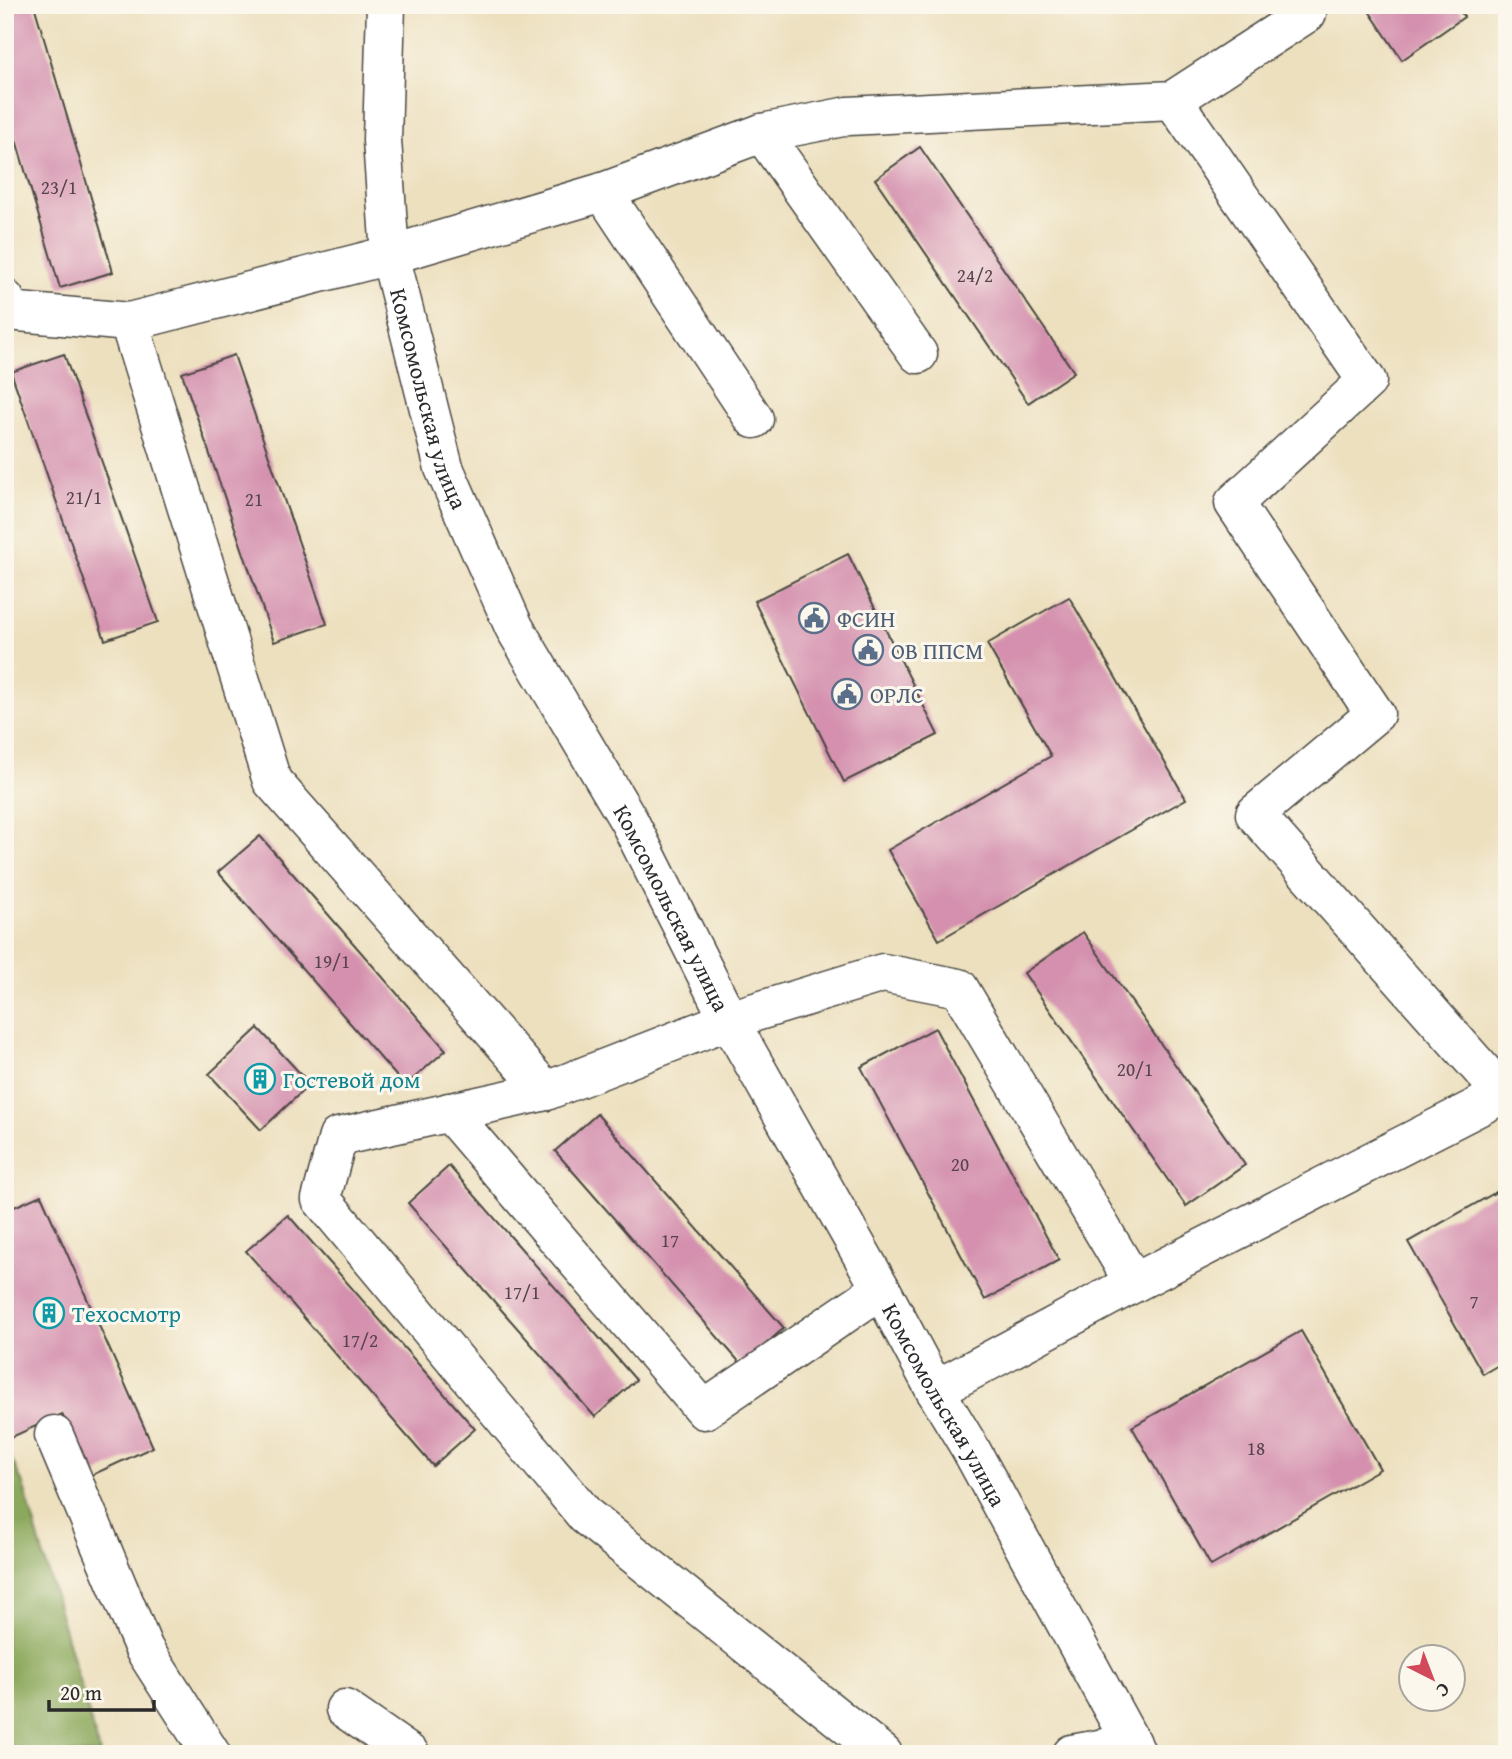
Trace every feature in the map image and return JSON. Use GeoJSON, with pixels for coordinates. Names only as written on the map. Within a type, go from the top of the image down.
{"type":"FeatureCollection","features":[{"type":"Feature","properties":{"kind":"street","name":"Комсомольская улица"},"geometry":{"type":"LineString","coordinates":[[386,5],[382,140],[390,255],[444,468],[514,627],[629,821],[729,1020],[935,1390],[977,1460],[1135,1749]]}},
{"type":"Feature","properties":{"kind":"street"},"geometry":{"type":"LineString","coordinates":[[5,299],[8,311],[129,322],[390,255],[603,192],[762,133],[848,116],[1173,100],[1307,13],[1302,5]]}},
{"type":"Feature","properties":{"kind":"street"},"geometry":{"type":"LineString","coordinates":[[935,1390],[1134,1283],[1505,1093],[1255,814],[1375,714],[1234,503],[1367,381],[1173,100]]}},
{"type":"Feature","properties":{"kind":"street"},"geometry":{"type":"LineString","coordinates":[[762,133],[918,354]]}},
{"type":"Feature","properties":{"kind":"street"},"geometry":{"type":"LineString","coordinates":[[603,192],[754,419]]}},
{"type":"Feature","properties":{"kind":"street"},"geometry":{"type":"LineString","coordinates":[[129,322],[272,781],[545,1091]]}},
{"type":"Feature","properties":{"kind":"street"},"geometry":{"type":"LineString","coordinates":[[883,1754],[586,1516],[321,1199],[338,1137],[545,1091],[729,1020],[883,973],[959,988],[1134,1283]]}},
{"type":"Feature","properties":{"kind":"street"},"geometry":{"type":"LineString","coordinates":[[449,1112],[704,1410],[881,1289]]}},
{"type":"Feature","properties":{"kind":"street"},"geometry":{"type":"LineString","coordinates":[[54,1436],[145,1649],[211,1754]]}},
{"type":"Feature","properties":{"kind":"street"},"geometry":{"type":"LineString","coordinates":[[345,1709],[410,1754]]}},
{"type":"Feature","properties":{"kind":"street"},"geometry":{"type":"LineString","coordinates":[[1072,1754],[1135,1749]]}},
{"type":"Feature","properties":{"kind":"green space"},"geometry":{"type":"Polygon","coordinates":[[[5,1445],[23,1484],[100,1754],[5,1754],[5,1445]]]}},
{"type":"Feature","properties":{"kind":"building"},"geometry":{"type":"Polygon","coordinates":[[[34,5],[113,272],[60,288],[5,103],[5,8],[34,5]]]}},
{"type":"Feature","properties":{"kind":"building"},"geometry":{"type":"Polygon","coordinates":[[[1365,5],[1456,5],[1464,17],[1402,60],[1365,5]]]}},
{"type":"Feature","properties":{"kind":"building"},"geometry":{"type":"Polygon","coordinates":[[[920,147],[1074,372],[1028,403],[875,179],[920,147]]]}},
{"type":"Feature","properties":{"kind":"building"},"geometry":{"type":"Polygon","coordinates":[[[64,354],[158,622],[105,640],[11,372],[64,354]]]}},
{"type":"Feature","properties":{"kind":"building"},"geometry":{"type":"Polygon","coordinates":[[[234,355],[327,624],[274,642],[182,373],[234,355]]]}},
{"type":"Feature","properties":{"kind":"building"},"geometry":{"type":"Polygon","coordinates":[[[848,554],[938,735],[844,782],[754,601],[848,554]]]}},
{"type":"Feature","properties":{"kind":"building"},"geometry":{"type":"Polygon","coordinates":[[[1069,597],[1186,799],[939,940],[888,850],[1051,756],[987,644],[1069,597]]]}},
{"type":"Feature","properties":{"kind":"building"},"geometry":{"type":"Polygon","coordinates":[[[260,836],[446,1050],[405,1086],[218,872],[260,836]]]}},
{"type":"Feature","properties":{"kind":"building"},"geometry":{"type":"Polygon","coordinates":[[[1083,932],[1245,1165],[1186,1206],[1024,973],[1083,932]]]}},
{"type":"Feature","properties":{"kind":"building","name":"Гостевой дом"},"geometry":{"type":"Polygon","coordinates":[[[258,1028],[310,1084],[261,1130],[209,1074],[258,1028]]]}},
{"type":"Feature","properties":{"kind":"building"},"geometry":{"type":"Polygon","coordinates":[[[935,1028],[1059,1260],[985,1300],[861,1067],[935,1028]]]}},
{"type":"Feature","properties":{"kind":"building"},"geometry":{"type":"Polygon","coordinates":[[[597,1114],[784,1328],[742,1365],[555,1151],[597,1114]]]}},
{"type":"Feature","properties":{"kind":"building"},"geometry":{"type":"Polygon","coordinates":[[[449,1166],[636,1380],[595,1417],[408,1203],[449,1166]]]}},
{"type":"Feature","properties":{"kind":"building"},"geometry":{"type":"Polygon","coordinates":[[[1507,1186],[1507,1360],[1483,1374],[1408,1242],[1507,1186]]]}},
{"type":"Feature","properties":{"kind":"building","name":"Техосмотр"},"geometry":{"type":"Polygon","coordinates":[[[41,1195],[153,1447],[90,1476],[62,1414],[12,1437],[5,1422],[5,1211],[41,1195]]]}},
{"type":"Feature","properties":{"kind":"building"},"geometry":{"type":"Polygon","coordinates":[[[288,1215],[475,1429],[433,1466],[246,1251],[288,1215]]]}},
{"type":"Feature","properties":{"kind":"building"},"geometry":{"type":"Polygon","coordinates":[[[1301,1331],[1380,1469],[1211,1566],[1132,1427],[1301,1331]]]}},
{"type":"Feature","properties":{"kind":"place","name":"ФСИН"},"geometry":{"type":"Point","coordinates":[814,618]}},
{"type":"Feature","properties":{"kind":"place","name":"ОВ ППСМ"},"geometry":{"type":"Point","coordinates":[868,650]}},
{"type":"Feature","properties":{"kind":"place","name":"ОРЛС"},"geometry":{"type":"Point","coordinates":[847,694]}},
{"type":"Feature","properties":{"kind":"place","name":"Гостевой дом"},"geometry":{"type":"Point","coordinates":[260,1079]}},
{"type":"Feature","properties":{"kind":"place","name":"Техосмотр"},"geometry":{"type":"Point","coordinates":[49,1313]}}]}
